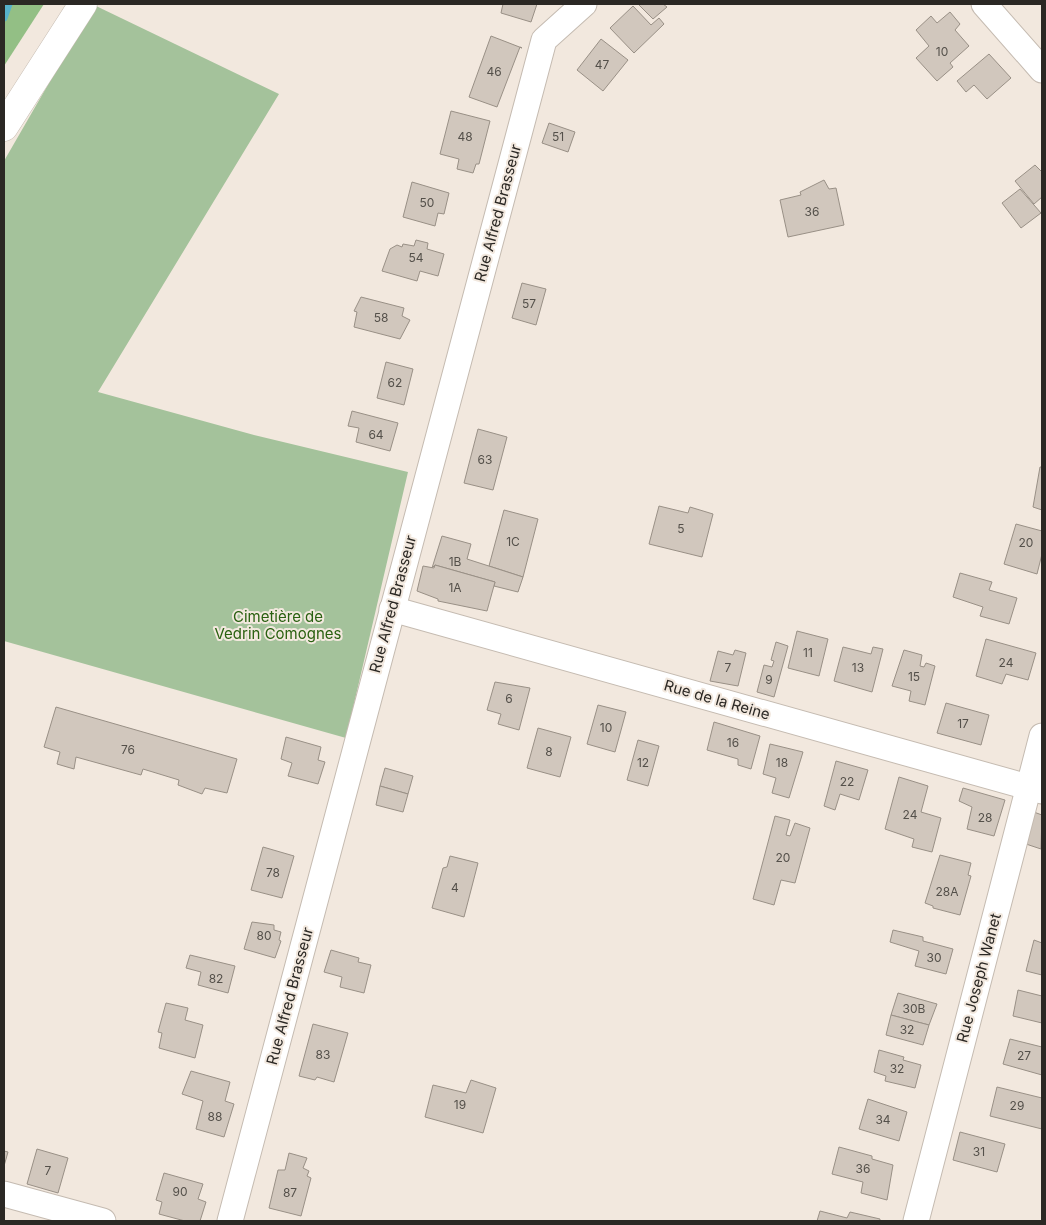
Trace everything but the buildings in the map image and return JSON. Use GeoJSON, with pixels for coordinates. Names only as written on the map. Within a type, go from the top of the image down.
{"type":"FeatureCollection","features":[{"type":"Feature","properties":{"kind":"street"},"geometry":{"type":"LineString","coordinates":[[4,127],[84,4]]}},
{"type":"Feature","properties":{"kind":"street","name":"Rue Alfred Brasseur"},"geometry":{"type":"LineString","coordinates":[[230,1221],[544,40],[584,4]]}},
{"type":"Feature","properties":{"kind":"street"},"geometry":{"type":"LineString","coordinates":[[984,4],[1042,70]]}},
{"type":"Feature","properties":{"kind":"street","name":"Rue de la Reine"},"geometry":{"type":"LineString","coordinates":[[392,609],[1035,789]]}},
{"type":"Feature","properties":{"kind":"street","name":"Rue Joseph Wanet"},"geometry":{"type":"LineString","coordinates":[[916,1221],[1035,789],[1042,736]]}},
{"type":"Feature","properties":{"kind":"street"},"geometry":{"type":"LineString","coordinates":[[4,1194],[103,1221]]}},
{"type":"Feature","properties":{"kind":"green space"},"geometry":{"type":"Polygon","coordinates":[[[4,4],[44,4],[4,66],[4,4]]]}},
{"type":"Feature","properties":{"kind":"green space","name":"Cimetière de Vedrin Comognes"},"geometry":{"type":"Polygon","coordinates":[[[94,5],[279,94],[98,392],[254,435],[408,472],[346,738],[4,641],[4,161],[94,5]]]}},
{"type":"Feature","properties":{"kind":"waterway"},"geometry":{"type":"LineString","coordinates":[[4,18],[9,4]]}}]}
